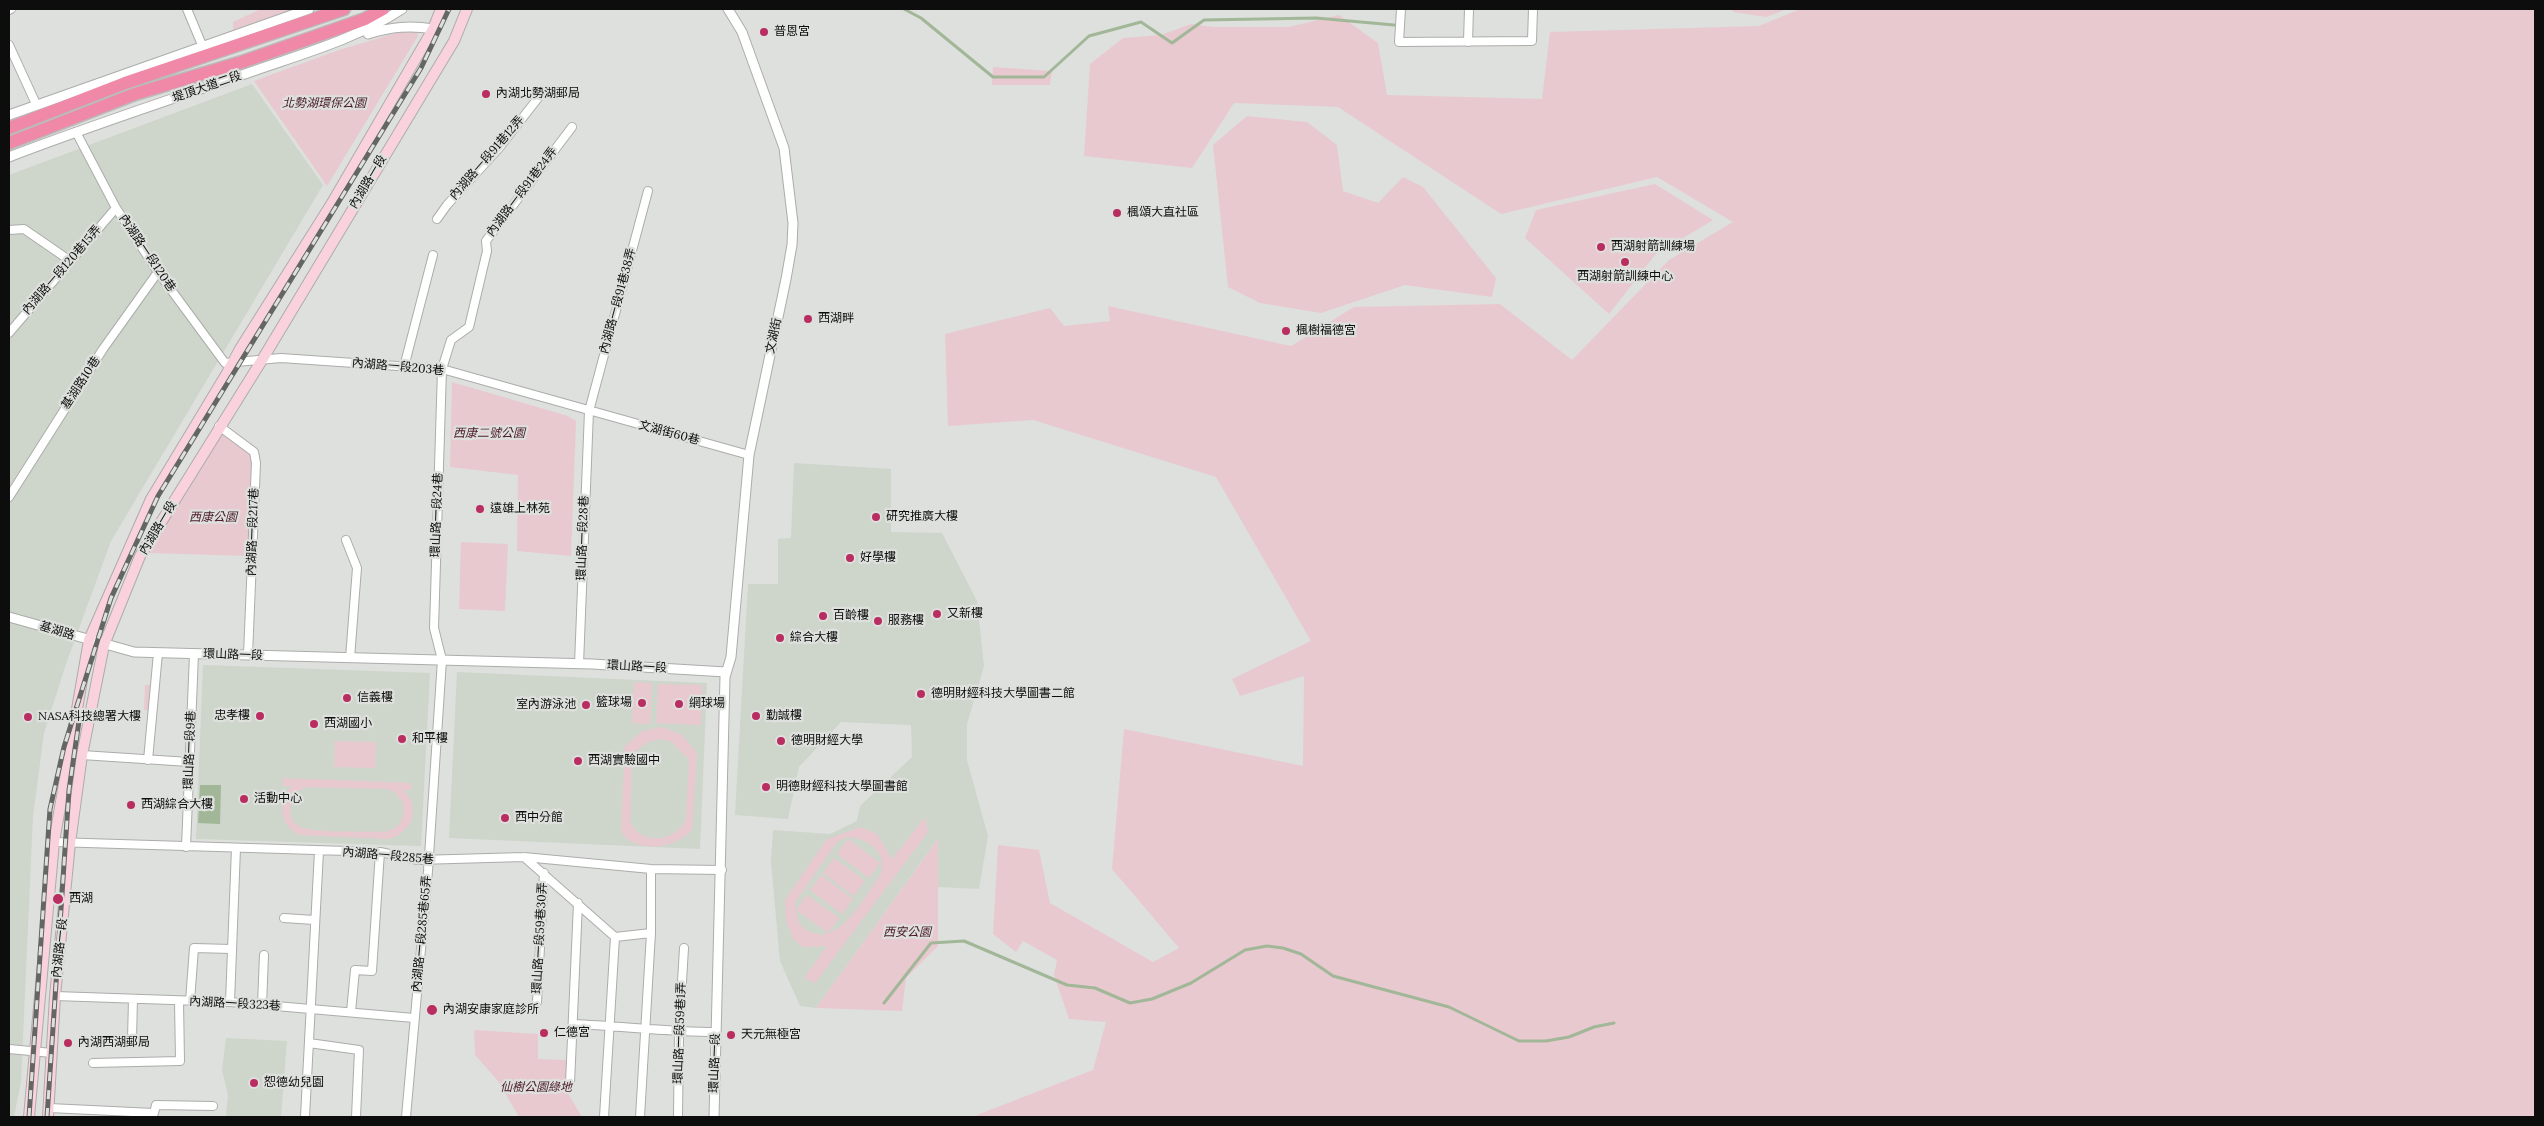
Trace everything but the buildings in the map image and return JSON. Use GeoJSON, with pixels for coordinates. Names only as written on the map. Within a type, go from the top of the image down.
{"type":"FeatureCollection","features":[{"type":"Feature","properties":{"kind":"highway"},"geometry":{"type":"LineString","coordinates":[[9,128],[125,83],[344,9]]}},
{"type":"Feature","properties":{"kind":"highway","name":"堤頂大道二段"},"geometry":{"type":"LineString","coordinates":[[9,143],[135,94],[242,62],[365,19],[383,9]]}},
{"type":"Feature","properties":{"kind":"main road","name":"內湖路一段"},"geometry":{"type":"LineString","coordinates":[[29,1117],[37,1051],[54,842],[88,640],[151,499],[232,363],[332,203],[433,29],[440,9]]}},
{"type":"Feature","properties":{"kind":"main road","name":"內湖路一段"},"geometry":{"type":"LineString","coordinates":[[48,1113],[55,996],[70,843],[82,755],[104,645],[140,556],[219,426],[262,360],[454,41],[467,9]]}},
{"type":"Feature","properties":{"kind":"street"},"geometry":{"type":"LineString","coordinates":[[187,9],[202,45]]}},
{"type":"Feature","properties":{"kind":"street"},"geometry":{"type":"LineString","coordinates":[[9,115],[202,45],[309,9]]}},
{"type":"Feature","properties":{"kind":"street","name":"堤頂大道二段"},"geometry":{"type":"LineString","coordinates":[[9,157],[318,49],[380,24],[402,9]]}},
{"type":"Feature","properties":{"kind":"street","name":"文湖街"},"geometry":{"type":"LineString","coordinates":[[726,672],[731,657],[748,455],[786,278],[792,245],[793,223],[784,148],[742,32],[728,9]]}},
{"type":"Feature","properties":{"kind":"street"},"geometry":{"type":"LineString","coordinates":[[1400,9],[1399,42],[1532,41],[1533,9]]}},
{"type":"Feature","properties":{"kind":"street"},"geometry":{"type":"LineString","coordinates":[[1468,42],[1469,9]]}},
{"type":"Feature","properties":{"kind":"street"},"geometry":{"type":"LineString","coordinates":[[318,49],[393,26],[417,26],[433,29]]}},
{"type":"Feature","properties":{"kind":"street"},"geometry":{"type":"LineString","coordinates":[[9,46],[36,104]]}},
{"type":"Feature","properties":{"kind":"street","name":"內湖路一段91巷12弄"},"geometry":{"type":"LineString","coordinates":[[437,219],[447,205],[499,148],[538,98]]}},
{"type":"Feature","properties":{"kind":"street","name":"內湖路一段91巷24弄"},"geometry":{"type":"LineString","coordinates":[[442,369],[451,340],[469,327],[487,251],[486,241],[572,127]]}},
{"type":"Feature","properties":{"kind":"street","name":"內湖路一段120巷"},"geometry":{"type":"LineString","coordinates":[[76,132],[116,208],[158,272],[225,362],[232,363]]}},
{"type":"Feature","properties":{"kind":"street","name":"內湖路一段91巷38弄"},"geometry":{"type":"LineString","coordinates":[[589,411],[648,191]]}},
{"type":"Feature","properties":{"kind":"street","name":"內湖路一段120巷15弄"},"geometry":{"type":"LineString","coordinates":[[9,333],[69,260],[116,208]]}},
{"type":"Feature","properties":{"kind":"street"},"geometry":{"type":"LineString","coordinates":[[9,230],[24,229],[69,260]]}},
{"type":"Feature","properties":{"kind":"street"},"geometry":{"type":"LineString","coordinates":[[404,367],[434,255]]}},
{"type":"Feature","properties":{"kind":"street","name":"基湖路10巷"},"geometry":{"type":"LineString","coordinates":[[9,497],[103,349],[158,272]]}},
{"type":"Feature","properties":{"kind":"street","name":"內湖路一段203巷"},"geometry":{"type":"LineString","coordinates":[[232,363],[281,358],[442,369],[589,411]]}},
{"type":"Feature","properties":{"kind":"street","name":"環山路一段24巷"},"geometry":{"type":"LineString","coordinates":[[442,369],[434,628],[442,660]]}},
{"type":"Feature","properties":{"kind":"street","name":"文湖街60巷"},"geometry":{"type":"LineString","coordinates":[[589,411],[748,455]]}},
{"type":"Feature","properties":{"kind":"street","name":"環山路一段28巷"},"geometry":{"type":"LineString","coordinates":[[579,664],[589,411]]}},
{"type":"Feature","properties":{"kind":"street","name":"內湖路一段217巷"},"geometry":{"type":"LineString","coordinates":[[219,426],[254,452],[256,463],[248,655]]}},
{"type":"Feature","properties":{"kind":"street"},"geometry":{"type":"LineString","coordinates":[[346,540],[357,568],[350,658]]}},
{"type":"Feature","properties":{"kind":"street","name":"基湖路"},"geometry":{"type":"LineString","coordinates":[[9,617],[104,645]]}},
{"type":"Feature","properties":{"kind":"street","name":"環山路一段"},"geometry":{"type":"LineString","coordinates":[[104,645],[134,652],[579,664],[726,672],[714,1117]]}},
{"type":"Feature","properties":{"kind":"street"},"geometry":{"type":"LineString","coordinates":[[148,760],[158,653]]}},
{"type":"Feature","properties":{"kind":"street","name":"環山路一段9巷"},"geometry":{"type":"LineString","coordinates":[[186,847],[194,654]]}},
{"type":"Feature","properties":{"kind":"street","name":"內湖路一段285巷65弄"},"geometry":{"type":"LineString","coordinates":[[406,1117],[429,860],[442,660]]}},
{"type":"Feature","properties":{"kind":"street"},"geometry":{"type":"LineString","coordinates":[[82,755],[189,762]]}},
{"type":"Feature","properties":{"kind":"street","name":"內湖路一段285巷"},"geometry":{"type":"LineString","coordinates":[[54,842],[380,852],[429,860],[524,856],[650,869],[722,870]]}},
{"type":"Feature","properties":{"kind":"street"},"geometry":{"type":"LineString","coordinates":[[230,1002],[230,949],[236,848]]}},
{"type":"Feature","properties":{"kind":"street"},"geometry":{"type":"LineString","coordinates":[[305,1117],[319,851]]}},
{"type":"Feature","properties":{"kind":"street"},"geometry":{"type":"LineString","coordinates":[[352,1012],[355,970],[372,971],[380,852]]}},
{"type":"Feature","properties":{"kind":"street"},"geometry":{"type":"LineString","coordinates":[[524,856],[615,937],[651,933]]}},
{"type":"Feature","properties":{"kind":"street"},"geometry":{"type":"LineString","coordinates":[[640,1117],[651,933],[650,869]]}},
{"type":"Feature","properties":{"kind":"street","name":"環山路一段59巷30弄"},"geometry":{"type":"LineString","coordinates":[[536,1002],[544,873]]}},
{"type":"Feature","properties":{"kind":"street"},"geometry":{"type":"LineString","coordinates":[[570,1083],[578,903]]}},
{"type":"Feature","properties":{"kind":"street"},"geometry":{"type":"LineString","coordinates":[[284,918],[314,920]]}},
{"type":"Feature","properties":{"kind":"street"},"geometry":{"type":"LineString","coordinates":[[604,1117],[615,937]]}},
{"type":"Feature","properties":{"kind":"street"},"geometry":{"type":"LineString","coordinates":[[190,1001],[194,948],[230,949]]}},
{"type":"Feature","properties":{"kind":"street","name":"環山路一段59巷1弄"},"geometry":{"type":"LineString","coordinates":[[678,1117],[679,1032],[684,948]]}},
{"type":"Feature","properties":{"kind":"street"},"geometry":{"type":"LineString","coordinates":[[262,1004],[264,955]]}},
{"type":"Feature","properties":{"kind":"street","name":"內湖路一段323巷"},"geometry":{"type":"LineString","coordinates":[[55,996],[230,1002],[414,1018]]}},
{"type":"Feature","properties":{"kind":"street"},"geometry":{"type":"LineString","coordinates":[[132,1039],[133,999]]}},
{"type":"Feature","properties":{"kind":"street"},"geometry":{"type":"LineString","coordinates":[[93,1063],[180,1061],[179,1000]]}},
{"type":"Feature","properties":{"kind":"street"},"geometry":{"type":"LineString","coordinates":[[573,1024],[644,1027],[679,1032],[716,1032]]}},
{"type":"Feature","properties":{"kind":"street"},"geometry":{"type":"LineString","coordinates":[[309,1043],[360,1050],[356,1117]]}},
{"type":"Feature","properties":{"kind":"street"},"geometry":{"type":"LineString","coordinates":[[9,1049],[52,1053]]}},
{"type":"Feature","properties":{"kind":"street"},"geometry":{"type":"LineString","coordinates":[[48,1113],[154,1112],[156,1105],[213,1106]]}},
{"type":"Feature","properties":{"kind":"shaded area"},"geometry":{"type":"Polygon","coordinates":[[[252,84],[323,185],[111,541],[66,664],[44,733],[33,816],[21,1082],[14,1117],[9,1117],[9,175],[252,84]]]}},
{"type":"Feature","properties":{"kind":"shaded area","name":"德明財經大學"},"geometry":{"type":"Polygon","coordinates":[[[794,463],[891,469],[891,532],[942,533],[977,601],[984,666],[967,724],[967,760],[988,836],[979,889],[938,887],[937,840],[816,1008],[800,1006],[780,961],[771,862],[773,830],[830,834],[857,821],[860,806],[912,757],[911,725],[841,722],[799,767],[788,819],[735,815],[748,584],[778,584],[778,539],[791,538],[794,463]]]}},
{"type":"Feature","properties":{"kind":"shaded area","name":"西湖國小"},"geometry":{"type":"Polygon","coordinates":[[[203,665],[430,673],[421,846],[196,839],[203,665]]]}},
{"type":"Feature","properties":{"kind":"shaded area","name":"西湖實驗國中"},"geometry":{"type":"Polygon","coordinates":[[[457,672],[707,683],[700,849],[449,838],[457,672]]]}},
{"type":"Feature","properties":{"kind":"shaded area"},"geometry":{"type":"Polygon","coordinates":[[[200,785],[221,785],[220,824],[198,823],[200,785]]]}},
{"type":"Feature","properties":{"kind":"shaded area","name":"恕德幼兒園"},"geometry":{"type":"Polygon","coordinates":[[[226,1038],[287,1041],[281,1117],[226,1117],[228,1095],[222,1070],[226,1038]]]}},
{"type":"Feature","properties":{"kind":"green space"},"geometry":{"type":"Polygon","coordinates":[[[261,9],[296,9],[233,30],[233,22],[261,9]]]}},
{"type":"Feature","properties":{"kind":"green space"},"geometry":{"type":"Polygon","coordinates":[[[1732,9],[1787,9],[1766,17],[1733,12],[1732,9]]]}},
{"type":"Feature","properties":{"kind":"green space"},"geometry":{"type":"Polygon","coordinates":[[[1800,9],[2535,9],[2535,1117],[972,1117],[1093,1070],[1106,1022],[1069,1019],[1054,975],[1057,960],[1023,941],[1016,952],[993,934],[998,845],[1039,850],[1050,903],[1153,962],[1179,948],[1112,869],[1124,729],[1303,766],[1304,676],[1240,696],[1232,679],[1311,641],[1216,477],[1033,420],[948,426],[945,334],[1050,308],[1064,326],[1110,321],[1108,306],[1291,346],[1354,307],[1500,304],[1572,360],[1669,260],[1733,222],[1657,177],[1501,214],[1338,107],[1234,103],[1192,168],[1084,156],[1090,64],[1123,38],[1161,35],[1191,24],[1213,27],[1289,27],[1339,15],[1378,43],[1387,95],[1542,99],[1550,32],[1759,26],[1800,9]]]}},
{"type":"Feature","properties":{"kind":"green space","name":"北勢湖環保公園"},"geometry":{"type":"Polygon","coordinates":[[[410,29],[418,30],[418,36],[327,186],[254,81],[339,50],[410,29]]]}},
{"type":"Feature","properties":{"kind":"green space"},"geometry":{"type":"Polygon","coordinates":[[[993,67],[1052,71],[1050,85],[992,85],[993,67]]]}},
{"type":"Feature","properties":{"kind":"green space"},"geometry":{"type":"Polygon","coordinates":[[[1247,116],[1307,122],[1337,145],[1343,191],[1378,203],[1403,177],[1423,187],[1496,278],[1492,297],[1405,285],[1321,313],[1260,303],[1228,287],[1213,145],[1247,116]]]}},
{"type":"Feature","properties":{"kind":"green space","name":"西湖射箭訓練場"},"geometry":{"type":"Polygon","coordinates":[[[1655,184],[1713,220],[1655,255],[1609,314],[1525,238],[1536,210],[1655,184]]]}},
{"type":"Feature","properties":{"kind":"green space","name":"西康二號公園"},"geometry":{"type":"Polygon","coordinates":[[[452,382],[568,416],[576,421],[571,556],[517,551],[518,475],[450,467],[452,382]]]}},
{"type":"Feature","properties":{"kind":"green space","name":"西康公園"},"geometry":{"type":"Polygon","coordinates":[[[224,426],[254,447],[248,556],[148,553],[224,426]]]}},
{"type":"Feature","properties":{"kind":"green space"},"geometry":{"type":"Polygon","coordinates":[[[461,542],[508,544],[505,611],[459,609],[461,542]]]}},
{"type":"Feature","properties":{"kind":"green space","name":"籃球場"},"geometry":{"type":"Polygon","coordinates":[[[634,682],[652,683],[650,724],[632,723],[634,682]]]}},
{"type":"Feature","properties":{"kind":"green space","name":"網球場"},"geometry":{"type":"Polygon","coordinates":[[[658,684],[702,685],[701,725],[656,723],[658,684]]]}},
{"type":"Feature","properties":{"kind":"green space"},"geometry":{"type":"Polygon","coordinates":[[[145,685],[150,685],[149,710],[144,710],[145,685]]]}},
{"type":"Feature","properties":{"kind":"green space"},"geometry":{"type":"Polygon","coordinates":[[[663,727],[682,735],[697,753],[692,829],[686,836],[666,845],[644,846],[634,843],[626,838],[621,830],[625,746],[642,731],[663,727]],[[661,739],[648,742],[632,754],[630,822],[635,830],[650,838],[667,837],[681,827],[686,819],[689,760],[672,742],[661,739]]]}},
{"type":"Feature","properties":{"kind":"green space"},"geometry":{"type":"Polygon","coordinates":[[[335,741],[376,742],[375,768],[334,767],[335,741]]]}},
{"type":"Feature","properties":{"kind":"green space"},"geometry":{"type":"Polygon","coordinates":[[[283,778],[411,783],[411,790],[403,790],[412,801],[413,815],[410,824],[399,835],[389,839],[300,835],[288,826],[284,819],[282,813],[283,799],[292,786],[282,786],[283,778]],[[306,787],[295,795],[290,807],[290,814],[296,825],[311,830],[385,832],[399,824],[404,812],[402,801],[394,792],[387,789],[306,787]]]}},
{"type":"Feature","properties":{"kind":"green space"},"geometry":{"type":"Polygon","coordinates":[[[925,817],[928,832],[815,983],[804,978],[827,946],[803,947],[794,940],[786,922],[785,900],[826,840],[860,827],[877,834],[892,859],[925,817]],[[846,837],[837,842],[796,901],[795,908],[799,924],[812,933],[824,934],[835,930],[846,922],[880,875],[882,867],[879,853],[869,843],[846,837]]]}},
{"type":"Feature","properties":{"kind":"green space"},"geometry":{"type":"Polygon","coordinates":[[[848,839],[880,863],[869,878],[837,854],[848,839]]]}},
{"type":"Feature","properties":{"kind":"green space","name":"西安公園"},"geometry":{"type":"Polygon","coordinates":[[[938,839],[938,946],[906,978],[902,1011],[816,1008],[938,839]]]}},
{"type":"Feature","properties":{"kind":"green space"},"geometry":{"type":"Polygon","coordinates":[[[834,858],[865,881],[854,896],[823,873],[834,858]]]}},
{"type":"Feature","properties":{"kind":"green space"},"geometry":{"type":"Polygon","coordinates":[[[821,875],[853,899],[842,914],[810,890],[821,875]]]}},
{"type":"Feature","properties":{"kind":"green space"},"geometry":{"type":"Polygon","coordinates":[[[807,895],[839,918],[828,933],[796,910],[807,895]]]}},
{"type":"Feature","properties":{"kind":"green space","name":"仙樹公園綠地"},"geometry":{"type":"Polygon","coordinates":[[[474,1030],[538,1034],[538,1059],[566,1060],[566,1090],[582,1117],[519,1117],[498,1081],[475,1055],[474,1030]]]}},
{"type":"Feature","properties":{"kind":"waterway"},"geometry":{"type":"LineString","coordinates":[[904,9],[921,18],[993,77],[1044,77],[1089,36],[1141,22],[1172,43],[1204,20],[1316,18],[1394,25]]}},
{"type":"Feature","properties":{"kind":"waterway"},"geometry":{"type":"LineString","coordinates":[[884,1003],[931,943],[964,941],[1067,985],[1095,988],[1130,1003],[1152,999],[1191,983],[1245,950],[1267,946],[1283,948],[1301,954],[1333,976],[1449,1007],[1519,1041],[1546,1041],[1569,1037],[1594,1027],[1614,1023]]}},
{"type":"Feature","properties":{"kind":"railway"},"geometry":{"type":"LineString","coordinates":[[29,1117],[50,809],[64,747],[111,598],[158,496],[421,68],[449,9]]}},
{"type":"Feature","properties":{"kind":"railway"},"geometry":{"type":"LineString","coordinates":[[47,1117],[69,790],[79,721]]}},
{"type":"Feature","properties":{"kind":"place","name":"普恩宮"},"geometry":{"type":"Point","coordinates":[764,32]}},
{"type":"Feature","properties":{"kind":"place","name":"內湖北勢湖郵局"},"geometry":{"type":"Point","coordinates":[486,94]}},
{"type":"Feature","properties":{"kind":"place","name":"楓頌大直社區"},"geometry":{"type":"Point","coordinates":[1117,213]}},
{"type":"Feature","properties":{"kind":"place","name":"西湖射箭訓練場"},"geometry":{"type":"Point","coordinates":[1601,247]}},
{"type":"Feature","properties":{"kind":"place","name":"西湖射箭訓練中心"},"geometry":{"type":"Point","coordinates":[1625,262]}},
{"type":"Feature","properties":{"kind":"place","name":"西湖畔"},"geometry":{"type":"Point","coordinates":[808,319]}},
{"type":"Feature","properties":{"kind":"place","name":"楓樹福德宮"},"geometry":{"type":"Point","coordinates":[1286,331]}},
{"type":"Feature","properties":{"kind":"place","name":"遠雄上林苑"},"geometry":{"type":"Point","coordinates":[480,509]}},
{"type":"Feature","properties":{"kind":"place","name":"研究推廣大樓"},"geometry":{"type":"Point","coordinates":[876,517]}},
{"type":"Feature","properties":{"kind":"place","name":"好學樓"},"geometry":{"type":"Point","coordinates":[850,558]}},
{"type":"Feature","properties":{"kind":"place","name":"又新樓"},"geometry":{"type":"Point","coordinates":[937,614]}},
{"type":"Feature","properties":{"kind":"place","name":"百齡樓"},"geometry":{"type":"Point","coordinates":[823,616]}},
{"type":"Feature","properties":{"kind":"place","name":"服務樓"},"geometry":{"type":"Point","coordinates":[878,621]}},
{"type":"Feature","properties":{"kind":"place","name":"綜合大樓"},"geometry":{"type":"Point","coordinates":[780,638]}},
{"type":"Feature","properties":{"kind":"place","name":"德明財經科技大學圖書二館"},"geometry":{"type":"Point","coordinates":[921,694]}},
{"type":"Feature","properties":{"kind":"place","name":"信義樓"},"geometry":{"type":"Point","coordinates":[347,698]}},
{"type":"Feature","properties":{"kind":"place","name":"籃球場"},"geometry":{"type":"Point","coordinates":[642,703]}},
{"type":"Feature","properties":{"kind":"place","name":"網球場"},"geometry":{"type":"Point","coordinates":[679,704]}},
{"type":"Feature","properties":{"kind":"place","name":"室內游泳池"},"geometry":{"type":"Point","coordinates":[586,705]}},
{"type":"Feature","properties":{"kind":"place","name":"忠孝樓"},"geometry":{"type":"Point","coordinates":[260,716]}},
{"type":"Feature","properties":{"kind":"place","name":"勤誠樓"},"geometry":{"type":"Point","coordinates":[756,716]}},
{"type":"Feature","properties":{"kind":"place","name":"NASA科技總署大樓"},"geometry":{"type":"Point","coordinates":[28,717]}},
{"type":"Feature","properties":{"kind":"place","name":"西湖國小"},"geometry":{"type":"Point","coordinates":[314,724]}},
{"type":"Feature","properties":{"kind":"place","name":"和平樓"},"geometry":{"type":"Point","coordinates":[402,739]}},
{"type":"Feature","properties":{"kind":"place","name":"德明財經大學"},"geometry":{"type":"Point","coordinates":[781,741]}},
{"type":"Feature","properties":{"kind":"place","name":"西湖實驗國中"},"geometry":{"type":"Point","coordinates":[578,761]}},
{"type":"Feature","properties":{"kind":"place","name":"明德財經科技大學圖書館"},"geometry":{"type":"Point","coordinates":[766,787]}},
{"type":"Feature","properties":{"kind":"place","name":"活動中心"},"geometry":{"type":"Point","coordinates":[244,799]}},
{"type":"Feature","properties":{"kind":"place","name":"西湖綜合大樓"},"geometry":{"type":"Point","coordinates":[131,805]}},
{"type":"Feature","properties":{"kind":"place","name":"西中分館"},"geometry":{"type":"Point","coordinates":[505,818]}},
{"type":"Feature","properties":{"kind":"place","name":"西湖"},"geometry":{"type":"Point","coordinates":[58,899]}},
{"type":"Feature","properties":{"kind":"place","name":"內湖安康家庭診所"},"geometry":{"type":"Point","coordinates":[432,1010]}},
{"type":"Feature","properties":{"kind":"place","name":"仁德宮"},"geometry":{"type":"Point","coordinates":[544,1033]}},
{"type":"Feature","properties":{"kind":"place","name":"天元無極宮"},"geometry":{"type":"Point","coordinates":[731,1035]}},
{"type":"Feature","properties":{"kind":"place","name":"內湖西湖郵局"},"geometry":{"type":"Point","coordinates":[68,1043]}},
{"type":"Feature","properties":{"kind":"place","name":"恕德幼兒園"},"geometry":{"type":"Point","coordinates":[254,1083]}}]}
